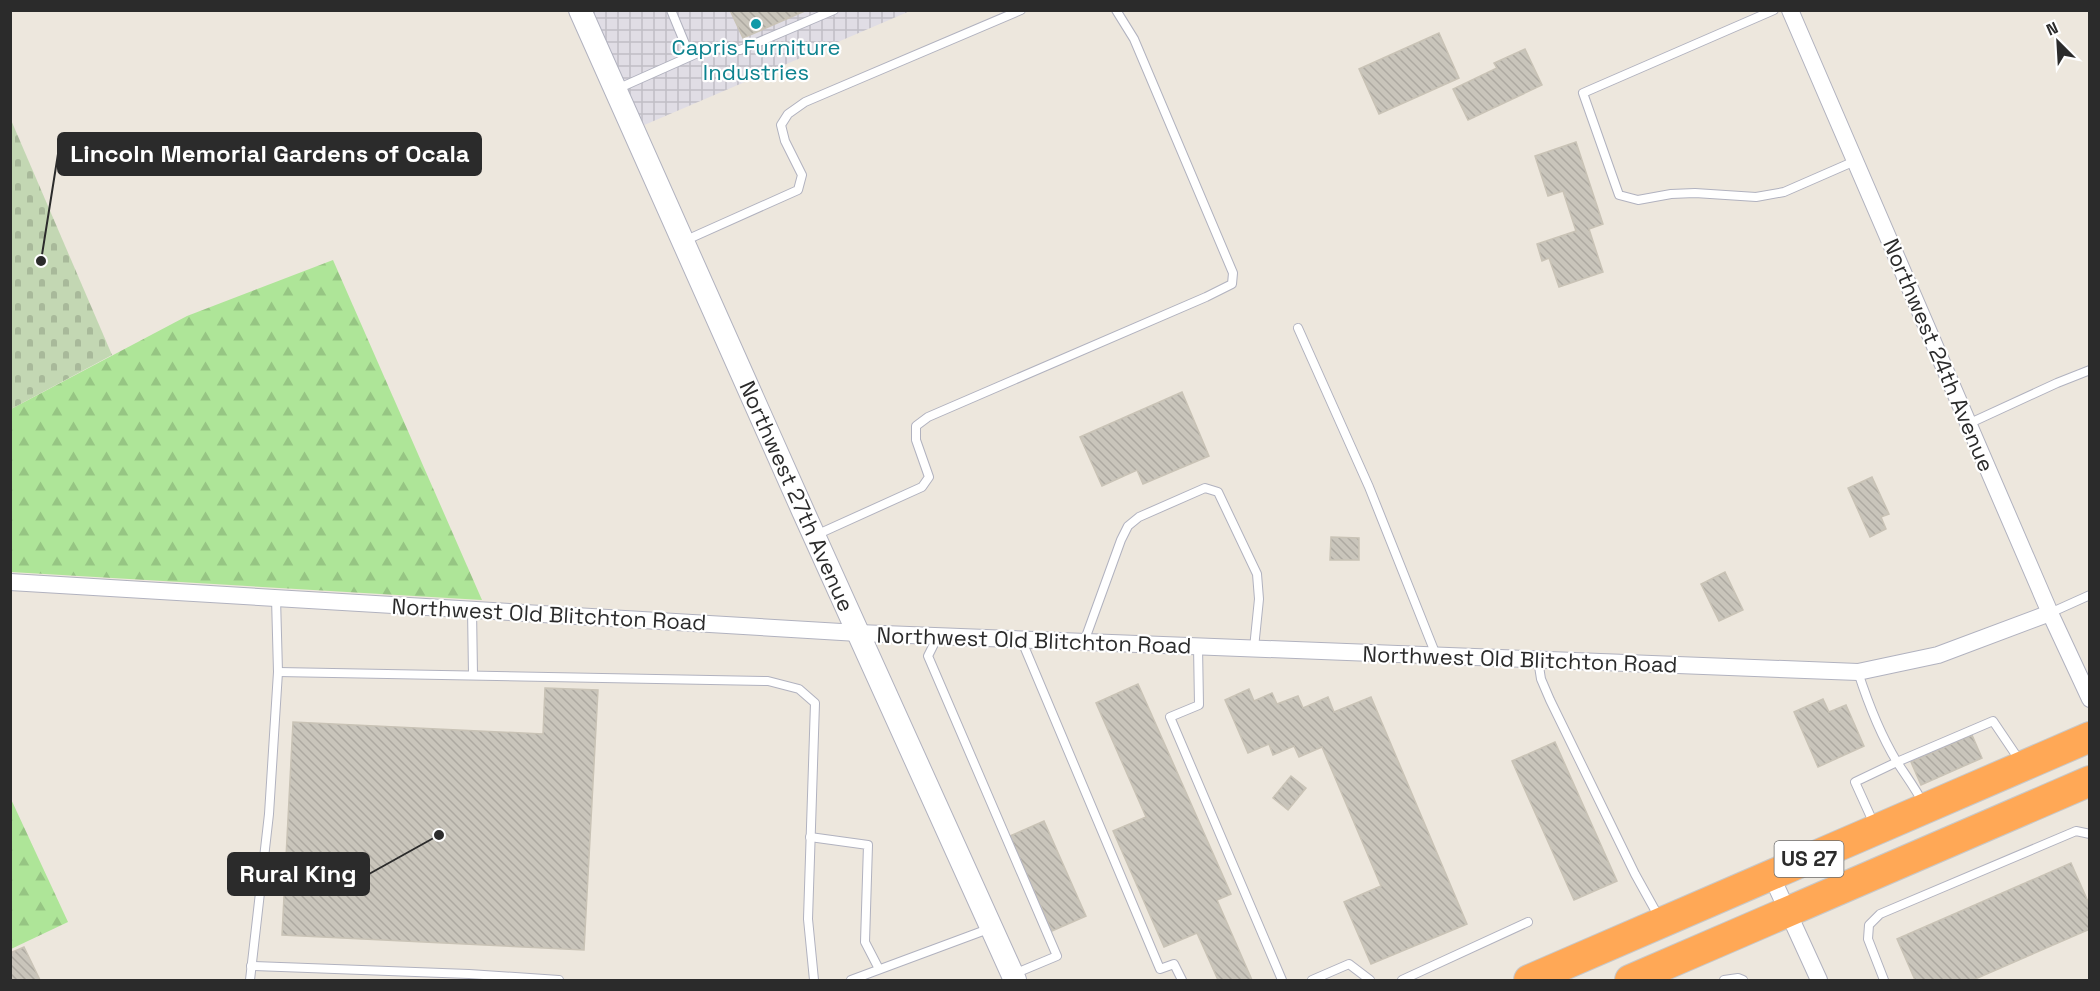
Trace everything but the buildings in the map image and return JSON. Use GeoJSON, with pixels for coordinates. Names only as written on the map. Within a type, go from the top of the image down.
{"type":"FeatureCollection","features":[{"type":"Feature","properties":{"kind":"highway","name":"US 27"},"geometry":{"type":"LineString","coordinates":[[1529,981],[2090,737]]}},
{"type":"Feature","properties":{"kind":"highway","name":"US 27"},"geometry":{"type":"LineString","coordinates":[[1630,981],[2090,781]]}},
{"type":"Feature","properties":{"kind":"street","name":"Northwest 27th Avenue"},"geometry":{"type":"LineString","coordinates":[[580,10],[1014,978]]}},
{"type":"Feature","properties":{"kind":"street","name":"Northwest 24th Avenue"},"geometry":{"type":"LineString","coordinates":[[1790,10],[2050,613],[2090,699]]}},
{"type":"Feature","properties":{"kind":"street","name":"Northwest Old Blitchton Road"},"geometry":{"type":"LineString","coordinates":[[10,582],[858,633],[1858,672],[1938,655],[2050,613]]}},
{"type":"Feature","properties":{"kind":"street"},"geometry":{"type":"LineString","coordinates":[[1771,875],[1819,981]]}},
{"type":"Feature","properties":{"kind":"lane"},"geometry":{"type":"LineString","coordinates":[[671,10],[690,56]]}},
{"type":"Feature","properties":{"kind":"lane"},"geometry":{"type":"LineString","coordinates":[[615,89],[709,48],[740,50],[834,10]]}},
{"type":"Feature","properties":{"kind":"lane"},"geometry":{"type":"LineString","coordinates":[[683,242],[798,190],[802,176],[781,125],[788,114],[805,102],[1021,10]]}},
{"type":"Feature","properties":{"kind":"lane"},"geometry":{"type":"LineString","coordinates":[[814,535],[922,487],[929,477],[916,440],[916,426],[928,417],[1232,284],[1233,273],[1134,39],[1116,10]]}},
{"type":"Feature","properties":{"kind":"lane"},"geometry":{"type":"LineString","coordinates":[[1774,10],[1583,93],[1619,195],[1638,200],[1671,194],[1695,193],[1756,197],[1784,192],[1855,161]]}},
{"type":"Feature","properties":{"kind":"lane"},"geometry":{"type":"LineString","coordinates":[[1298,328],[1369,487],[1436,655]]}},
{"type":"Feature","properties":{"kind":"lane"},"geometry":{"type":"LineString","coordinates":[[1968,424],[2090,370]]}},
{"type":"Feature","properties":{"kind":"lane"},"geometry":{"type":"LineString","coordinates":[[1084,642],[1128,526],[1139,517],[1205,488],[1218,492],[1257,574],[1259,599],[1254,648]]}},
{"type":"Feature","properties":{"kind":"lane"},"geometry":{"type":"LineString","coordinates":[[2050,613],[2090,595]]}},
{"type":"Feature","properties":{"kind":"lane"},"geometry":{"type":"LineString","coordinates":[[250,981],[269,813],[278,672],[276,598]]}},
{"type":"Feature","properties":{"kind":"lane"},"geometry":{"type":"LineString","coordinates":[[471,609],[473,675]]}},
{"type":"Feature","properties":{"kind":"lane"},"geometry":{"type":"LineString","coordinates":[[939,636],[928,656],[1058,956],[1014,978]]}},
{"type":"Feature","properties":{"kind":"lane"},"geometry":{"type":"LineString","coordinates":[[1021,639],[1160,969],[1174,964],[1182,981]]}},
{"type":"Feature","properties":{"kind":"lane"},"geometry":{"type":"LineString","coordinates":[[1198,646],[1199,705],[1170,717],[1282,981]]}},
{"type":"Feature","properties":{"kind":"lane"},"geometry":{"type":"LineString","coordinates":[[1538,660],[1541,679],[1550,700],[1630,864],[1662,923]]}},
{"type":"Feature","properties":{"kind":"lane"},"geometry":{"type":"LineString","coordinates":[[278,672],[768,681],[799,689],[815,703],[808,919],[814,981]]}},
{"type":"Feature","properties":{"kind":"lane"},"geometry":{"type":"LineString","coordinates":[[1858,672],[1869,706],[1897,762],[1913,783],[1926,808]]}},
{"type":"Feature","properties":{"kind":"lane"},"geometry":{"type":"LineString","coordinates":[[1877,830],[1855,782],[1897,762],[1993,721],[2023,766]]}},
{"type":"Feature","properties":{"kind":"lane"},"geometry":{"type":"LineString","coordinates":[[1884,981],[1868,939],[1869,925],[1880,914],[2076,831],[2090,834]]}},
{"type":"Feature","properties":{"kind":"lane"},"geometry":{"type":"LineString","coordinates":[[810,837],[868,845],[865,942],[879,969]]}},
{"type":"Feature","properties":{"kind":"lane"},"geometry":{"type":"LineString","coordinates":[[1402,981],[1528,922]]}},
{"type":"Feature","properties":{"kind":"lane"},"geometry":{"type":"LineString","coordinates":[[851,981],[992,928]]}},
{"type":"Feature","properties":{"kind":"lane"},"geometry":{"type":"LineString","coordinates":[[1312,981],[1349,964],[1370,981]]}},
{"type":"Feature","properties":{"kind":"lane"},"geometry":{"type":"LineString","coordinates":[[251,966],[469,974],[559,981]]}},
{"type":"Feature","properties":{"kind":"lane"},"geometry":{"type":"LineString","coordinates":[[1724,981],[1738,978],[1743,981]]}},
{"type":"Feature","properties":{"kind":"shaded area"},"geometry":{"type":"Polygon","coordinates":[[[591,11],[910,11],[642,126],[591,11]]]}},
{"type":"Feature","properties":{"kind":"green space"},"geometry":{"type":"Polygon","coordinates":[[[11,120],[112,355],[10,409],[11,120]]]}},
{"type":"Feature","properties":{"kind":"green space"},"geometry":{"type":"Polygon","coordinates":[[[333,260],[482,600],[11,572],[11,409],[187,316],[333,260]]]}},
{"type":"Feature","properties":{"kind":"green space"},"geometry":{"type":"Polygon","coordinates":[[[10,797],[68,922],[11,949],[10,949],[10,797]]]}},
{"type":"Feature","properties":{"kind":"place","name":"Capris Furniture Industries"},"geometry":{"type":"Point","coordinates":[756,24]}},
{"type":"Feature","properties":{"kind":"place","name":"Lincoln Memorial Gardens of Ocala"},"geometry":{"type":"Point","coordinates":[41,261]}},
{"type":"Feature","properties":{"kind":"place","name":"Rural King"},"geometry":{"type":"Point","coordinates":[439,835]}}]}
